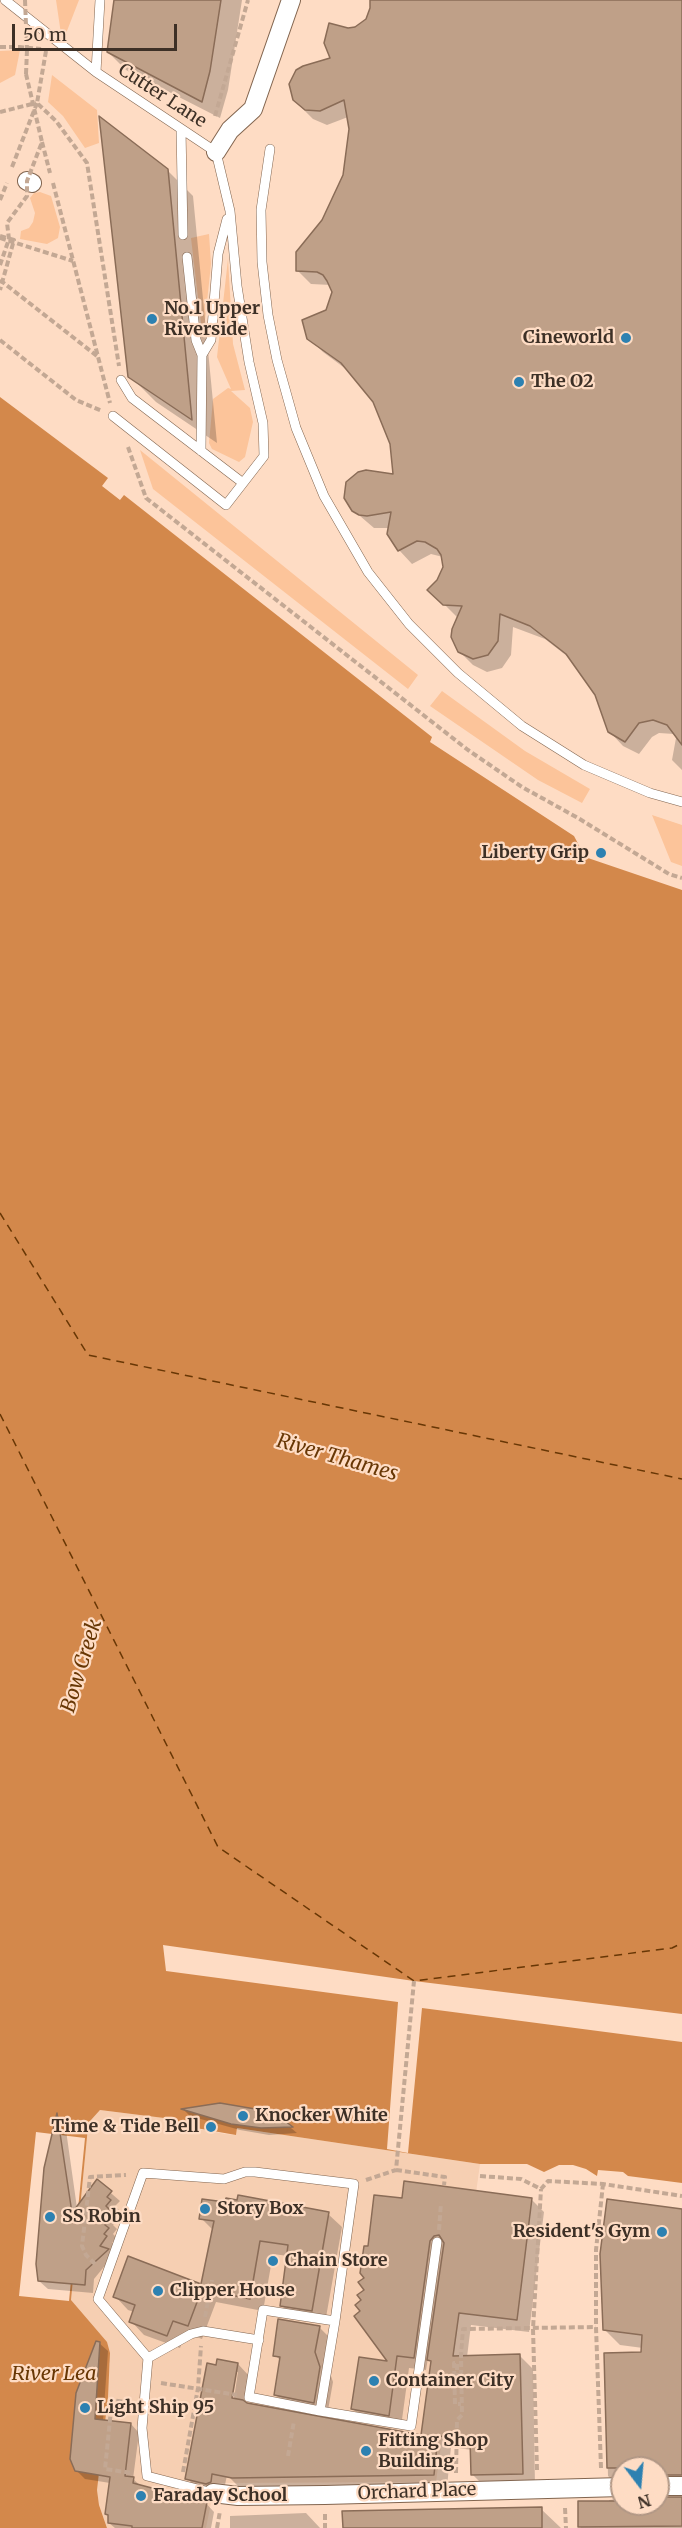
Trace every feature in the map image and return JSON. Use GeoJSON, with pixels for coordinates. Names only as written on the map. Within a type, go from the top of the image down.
{"type":"FeatureCollection","features":[{"type":"Feature","properties":{"kind":"street"},"geometry":{"type":"LineString","coordinates":[[212,149],[253,109],[291,0]]}},
{"type":"Feature","properties":{"kind":"street","name":"Orchard Place"},"geometry":{"type":"LineString","coordinates":[[217,2499],[238,2496],[610,2487]]}},
{"type":"Feature","properties":{"kind":"lane","name":"Cutter Lane"},"geometry":{"type":"LineString","coordinates":[[5,0],[96,72],[212,149]]}},
{"type":"Feature","properties":{"kind":"lane"},"geometry":{"type":"LineString","coordinates":[[96,72],[100,0]]}},
{"type":"Feature","properties":{"kind":"lane"},"geometry":{"type":"LineString","coordinates":[[181,129],[183,235]]}},
{"type":"Feature","properties":{"kind":"lane"},"geometry":{"type":"LineString","coordinates":[[113,416],[226,505],[264,456],[263,423],[249,362],[239,297],[230,211],[212,149]]}},
{"type":"Feature","properties":{"kind":"lane"},"geometry":{"type":"LineString","coordinates":[[270,149],[261,210],[262,262],[268,315],[277,360],[296,428],[324,496],[368,572],[409,624],[458,673],[522,726],[584,765],[650,793],[682,802]]}},
{"type":"Feature","properties":{"kind":"lane"},"geometry":{"type":"LineString","coordinates":[[202,355],[211,340],[218,255],[230,211]]}},
{"type":"Feature","properties":{"kind":"lane"},"geometry":{"type":"LineString","coordinates":[[187,257],[196,340],[202,355],[201,451]]}},
{"type":"Feature","properties":{"kind":"lane"},"geometry":{"type":"LineString","coordinates":[[121,380],[132,398],[243,483]]}},
{"type":"Feature","properties":{"kind":"lane"},"geometry":{"type":"LineString","coordinates":[[217,2499],[181,2484],[147,2476],[142,2428],[148,2358],[98,2299],[143,2173],[224,2179],[245,2172],[354,2184],[336,2321],[320,2411]]}},
{"type":"Feature","properties":{"kind":"lane"},"geometry":{"type":"LineString","coordinates":[[336,2321],[263,2310],[249,2397],[411,2426],[437,2239]]}},
{"type":"Feature","properties":{"kind":"lane"},"geometry":{"type":"LineString","coordinates":[[148,2358],[191,2334],[203,2331],[259,2340]]}},
{"type":"Feature","properties":{"kind":"path"},"geometry":{"type":"LineString","coordinates":[[25,0],[26,74],[52,191],[73,261],[113,416],[130,452],[146,498],[468,750],[522,787],[578,818],[669,874],[682,878]]}},
{"type":"Feature","properties":{"kind":"path"},"geometry":{"type":"LineString","coordinates":[[212,149],[248,0]]}},
{"type":"Feature","properties":{"kind":"path"},"geometry":{"type":"LineString","coordinates":[[0,47],[19,46]]}},
{"type":"Feature","properties":{"kind":"path"},"geometry":{"type":"LineString","coordinates":[[12,168],[37,103],[46,50]]}},
{"type":"Feature","properties":{"kind":"path"},"geometry":{"type":"LineString","coordinates":[[0,112],[37,103]]}},
{"type":"Feature","properties":{"kind":"path"},"geometry":{"type":"LineString","coordinates":[[37,103],[56,121],[87,163],[121,380]]}},
{"type":"Feature","properties":{"kind":"path"},"geometry":{"type":"LineString","coordinates":[[0,265],[9,239],[7,223],[27,196],[29,182],[42,142]]}},
{"type":"Feature","properties":{"kind":"path"},"geometry":{"type":"LineString","coordinates":[[0,200],[8,178]]}},
{"type":"Feature","properties":{"kind":"path"},"geometry":{"type":"LineString","coordinates":[[0,237],[73,261]]}},
{"type":"Feature","properties":{"kind":"path"},"geometry":{"type":"LineString","coordinates":[[0,237],[14,240],[0,290]]}},
{"type":"Feature","properties":{"kind":"path"},"geometry":{"type":"LineString","coordinates":[[0,280],[98,356]]}},
{"type":"Feature","properties":{"kind":"path"},"geometry":{"type":"LineString","coordinates":[[0,340],[76,400],[113,416]]}},
{"type":"Feature","properties":{"kind":"path"},"geometry":{"type":"LineString","coordinates":[[396,2170],[414,1981]]}},
{"type":"Feature","properties":{"kind":"path"},"geometry":{"type":"LineString","coordinates":[[354,2184],[396,2170],[445,2177],[444,2185]]}},
{"type":"Feature","properties":{"kind":"path"},"geometry":{"type":"LineString","coordinates":[[107,2274],[86,2255],[82,2246],[90,2177],[143,2173]]}},
{"type":"Feature","properties":{"kind":"path"},"geometry":{"type":"LineString","coordinates":[[480,2176],[521,2179],[541,2190]]}},
{"type":"Feature","properties":{"kind":"path"},"geometry":{"type":"LineString","coordinates":[[538,2488],[533,2329],[541,2190],[548,2181],[603,2184],[682,2196]]}},
{"type":"Feature","properties":{"kind":"path"},"geometry":{"type":"LineString","coordinates":[[601,2468],[596,2250],[603,2184]]}},
{"type":"Feature","properties":{"kind":"path"},"geometry":{"type":"LineString","coordinates":[[437,2239],[441,2203]]}},
{"type":"Feature","properties":{"kind":"path"},"geometry":{"type":"LineString","coordinates":[[181,2484],[198,2388],[203,2331],[212,2280]]}},
{"type":"Feature","properties":{"kind":"path"},"geometry":{"type":"LineString","coordinates":[[456,2491],[457,2420],[462,2415],[463,2329],[596,2327]]}},
{"type":"Feature","properties":{"kind":"path"},"geometry":{"type":"LineString","coordinates":[[461,2375],[457,2375],[457,2363],[454,2363],[455,2404],[462,2404]]}},
{"type":"Feature","properties":{"kind":"path"},"geometry":{"type":"LineString","coordinates":[[146,2380],[249,2397]]}},
{"type":"Feature","properties":{"kind":"path"},"geometry":{"type":"LineString","coordinates":[[144,2404],[112,2400],[105,2469],[147,2476]]}},
{"type":"Feature","properties":{"kind":"path"},"geometry":{"type":"LineString","coordinates":[[288,2456],[297,2406]]}},
{"type":"Feature","properties":{"kind":"path"},"geometry":{"type":"LineString","coordinates":[[217,2499],[217,2528]]}},
{"type":"Feature","properties":{"kind":"shaded area"},"geometry":{"type":"Polygon","coordinates":[[[56,0],[79,0],[65,36],[61,34],[56,0]]]}},
{"type":"Feature","properties":{"kind":"shaded area"},"geometry":{"type":"Polygon","coordinates":[[[20,50],[15,75],[0,83],[0,51],[20,50]]]}},
{"type":"Feature","properties":{"kind":"shaded area"},"geometry":{"type":"Polygon","coordinates":[[[52,75],[97,110],[99,143],[85,148],[63,116],[48,102],[52,75]]]}},
{"type":"Feature","properties":{"kind":"shaded area"},"geometry":{"type":"Polygon","coordinates":[[[40,192],[51,196],[60,227],[58,238],[47,244],[20,239],[21,231],[29,228],[33,222],[35,213],[30,198],[34,193],[40,192]]]}},
{"type":"Feature","properties":{"kind":"shaded area"},"geometry":{"type":"Polygon","coordinates":[[[209,234],[211,264],[203,340],[191,238],[209,234]]]}},
{"type":"Feature","properties":{"kind":"shaded area"},"geometry":{"type":"Polygon","coordinates":[[[228,259],[233,344],[245,390],[231,391],[250,408],[253,422],[245,457],[239,462],[212,449],[209,443],[213,399],[228,388],[231,389],[217,357],[228,259]]]}},
{"type":"Feature","properties":{"kind":"shaded area"},"geometry":{"type":"Polygon","coordinates":[[[140,450],[418,675],[408,689],[153,489],[140,450]]]}},
{"type":"Feature","properties":{"kind":"shaded area"},"geometry":{"type":"Polygon","coordinates":[[[442,691],[525,751],[590,789],[582,803],[538,780],[430,706],[442,691]]]}},
{"type":"Feature","properties":{"kind":"shaded area"},"geometry":{"type":"Polygon","coordinates":[[[652,815],[682,825],[682,866],[671,862],[652,815]]]}},
{"type":"Feature","properties":{"kind":"shaded area"},"geometry":{"type":"Polygon","coordinates":[[[100,2110],[173,2119],[173,2124],[225,2134],[236,2135],[237,2128],[480,2164],[436,2482],[215,2483],[206,2528],[107,2528],[99,2505],[97,2490],[110,2363],[71,2300],[88,2127],[100,2110]]]}},
{"type":"Feature","properties":{"kind":"water"},"geometry":{"type":"Polygon","coordinates":[[[0,397],[108,478],[102,486],[120,500],[124,495],[432,737],[430,742],[574,836],[585,857],[682,890],[682,2183],[628,2176],[623,2172],[598,2170],[597,2176],[573,2165],[559,2165],[544,2172],[527,2164],[480,2164],[237,2128],[236,2135],[173,2124],[172,2119],[100,2110],[88,2127],[71,2300],[107,2342],[110,2353],[108,2397],[97,2490],[99,2505],[107,2528],[0,2528],[0,397]]]}},
{"type":"Feature","properties":{"kind":"pier"},"geometry":{"type":"Polygon","coordinates":[[[163,1945],[414,1981],[682,2014],[682,2042],[422,2008],[408,2153],[387,2149],[398,2002],[166,1971],[163,1945]]]}},
{"type":"Feature","properties":{"kind":"pier"},"geometry":{"type":"Polygon","coordinates":[[[36,2132],[85,2138],[69,2301],[19,2296],[36,2132]]]}},
{"type":"Feature","properties":{"kind":"building"},"geometry":{"type":"Polygon","coordinates":[[[114,0],[221,0],[210,71],[202,102],[107,52],[114,0]]]}},
{"type":"Feature","properties":{"kind":"building","name":"The O2"},"geometry":{"type":"Polygon","coordinates":[[[370,0],[682,0],[682,745],[667,725],[653,720],[639,723],[625,742],[608,732],[595,695],[566,654],[530,626],[500,614],[498,641],[488,655],[473,659],[458,652],[451,637],[462,606],[443,605],[427,590],[437,580],[443,567],[441,555],[437,549],[425,542],[417,541],[398,551],[387,534],[391,512],[359,515],[352,511],[344,498],[346,482],[358,472],[366,470],[393,474],[390,444],[373,402],[341,363],[307,339],[302,320],[326,310],[332,292],[323,275],[317,272],[296,271],[296,252],[322,220],[343,175],[349,129],[344,100],[320,111],[305,110],[293,100],[289,84],[296,70],[330,58],[324,43],[329,23],[348,28],[355,27],[366,19],[370,0]]]}},
{"type":"Feature","properties":{"kind":"building","name":"No.1 Upper Riverside"},"geometry":{"type":"Polygon","coordinates":[[[99,116],[168,169],[192,420],[128,377],[99,116]]]}},
{"type":"Feature","properties":{"kind":"building","name":"Knocker White"},"geometry":{"type":"Polygon","coordinates":[[[220,2103],[273,2112],[293,2127],[261,2128],[231,2124],[181,2109],[220,2103]]]}},
{"type":"Feature","properties":{"kind":"building"},"geometry":{"type":"Polygon","coordinates":[[[57,2113],[72,2213],[97,2179],[112,2191],[107,2197],[111,2200],[106,2206],[110,2210],[105,2216],[110,2219],[105,2225],[109,2228],[100,2246],[109,2249],[86,2270],[85,2285],[38,2281],[36,2264],[44,2168],[57,2113]]]}},
{"type":"Feature","properties":{"kind":"building"},"geometry":{"type":"Polygon","coordinates":[[[404,2181],[532,2198],[517,2320],[459,2313],[453,2356],[520,2354],[523,2474],[471,2475],[470,2439],[438,2436],[434,2475],[232,2478],[212,2474],[211,2482],[206,2484],[185,2479],[207,2363],[216,2365],[217,2359],[238,2363],[232,2398],[247,2403],[421,2435],[431,2361],[427,2360],[444,2243],[439,2235],[434,2236],[430,2241],[414,2358],[397,2356],[389,2416],[351,2409],[359,2357],[387,2361],[354,2316],[360,2311],[355,2305],[361,2300],[357,2295],[364,2290],[358,2282],[364,2278],[360,2273],[364,2246],[368,2246],[374,2195],[402,2198],[404,2181]]]}},
{"type":"Feature","properties":{"kind":"building"},"geometry":{"type":"Polygon","coordinates":[[[238,2195],[329,2212],[312,2311],[280,2306],[288,2245],[260,2241],[250,2299],[202,2289],[188,2326],[173,2321],[167,2336],[129,2322],[135,2305],[113,2297],[128,2256],[201,2284],[214,2221],[199,2219],[202,2199],[225,2202],[226,2198],[237,2200],[238,2195]]]}},
{"type":"Feature","properties":{"kind":"building"},"geometry":{"type":"Polygon","coordinates":[[[607,2199],[682,2209],[682,2475],[670,2475],[670,2456],[610,2456],[610,2468],[607,2468],[604,2353],[641,2352],[642,2335],[603,2330],[600,2254],[607,2199]]]}},
{"type":"Feature","properties":{"kind":"building"},"geometry":{"type":"Polygon","coordinates":[[[278,2319],[320,2326],[315,2352],[320,2367],[314,2403],[274,2395],[280,2357],[273,2356],[278,2319]]]}},
{"type":"Feature","properties":{"kind":"building"},"geometry":{"type":"Polygon","coordinates":[[[96,2341],[100,2342],[95,2419],[131,2423],[125,2476],[134,2477],[133,2483],[182,2496],[183,2492],[203,2497],[207,2502],[202,2528],[132,2528],[132,2526],[108,2523],[108,2515],[105,2514],[110,2477],[75,2471],[70,2459],[76,2393],[96,2341]]]}},
{"type":"Feature","properties":{"kind":"building"},"geometry":{"type":"Polygon","coordinates":[[[670,2497],[682,2497],[682,2526],[578,2527],[578,2501],[610,2501],[610,2516],[670,2516],[670,2497]]]}},
{"type":"Feature","properties":{"kind":"building"},"geometry":{"type":"Polygon","coordinates":[[[542,2507],[542,2528],[343,2528],[342,2511],[542,2507]]]}},
{"type":"Feature","properties":{"kind":"ferry route"},"geometry":{"type":"LineString","coordinates":[[0,1213],[88,1355],[682,1479]]}},
{"type":"Feature","properties":{"kind":"ferry route"},"geometry":{"type":"LineString","coordinates":[[0,1414],[218,1847],[414,1981],[672,1948],[682,1943]]}},
{"type":"Feature","properties":{"kind":"place","name":"No.1 Upper Riverside"},"geometry":{"type":"Point","coordinates":[152,319]}},
{"type":"Feature","properties":{"kind":"place","name":"Cineworld"},"geometry":{"type":"Point","coordinates":[626,338]}},
{"type":"Feature","properties":{"kind":"place","name":"The O2"},"geometry":{"type":"Point","coordinates":[519,382]}},
{"type":"Feature","properties":{"kind":"place","name":"Liberty Grip"},"geometry":{"type":"Point","coordinates":[601,853]}},
{"type":"Feature","properties":{"kind":"place","name":"Knocker White"},"geometry":{"type":"Point","coordinates":[243,2116]}},
{"type":"Feature","properties":{"kind":"place","name":"Time & Tide Bell"},"geometry":{"type":"Point","coordinates":[211,2127]}},
{"type":"Feature","properties":{"kind":"place","name":"Story Box"},"geometry":{"type":"Point","coordinates":[205,2209]}},
{"type":"Feature","properties":{"kind":"place","name":"SS Robin"},"geometry":{"type":"Point","coordinates":[50,2217]}},
{"type":"Feature","properties":{"kind":"place","name":"Resident's Gym"},"geometry":{"type":"Point","coordinates":[662,2232]}},
{"type":"Feature","properties":{"kind":"place","name":"Chain Store"},"geometry":{"type":"Point","coordinates":[273,2261]}},
{"type":"Feature","properties":{"kind":"place","name":"Clipper House"},"geometry":{"type":"Point","coordinates":[158,2291]}},
{"type":"Feature","properties":{"kind":"place","name":"Container City"},"geometry":{"type":"Point","coordinates":[374,2381]}},
{"type":"Feature","properties":{"kind":"place","name":"Light Ship 95"},"geometry":{"type":"Point","coordinates":[85,2408]}},
{"type":"Feature","properties":{"kind":"place","name":"Fitting Shop Building"},"geometry":{"type":"Point","coordinates":[366,2451]}},
{"type":"Feature","properties":{"kind":"place","name":"Faraday School"},"geometry":{"type":"Point","coordinates":[141,2496]}},
{"type":"Feature","properties":{"kind":"water label","name":"River Thames"},"geometry":{"type":"Point","coordinates":[337,1458]}},
{"type":"Feature","properties":{"kind":"water label","name":"Bow Creek"},"geometry":{"type":"Point","coordinates":[82,1666]}},
{"type":"Feature","properties":{"kind":"water label","name":"River Lea"},"geometry":{"type":"Point","coordinates":[54,2374]}}]}
